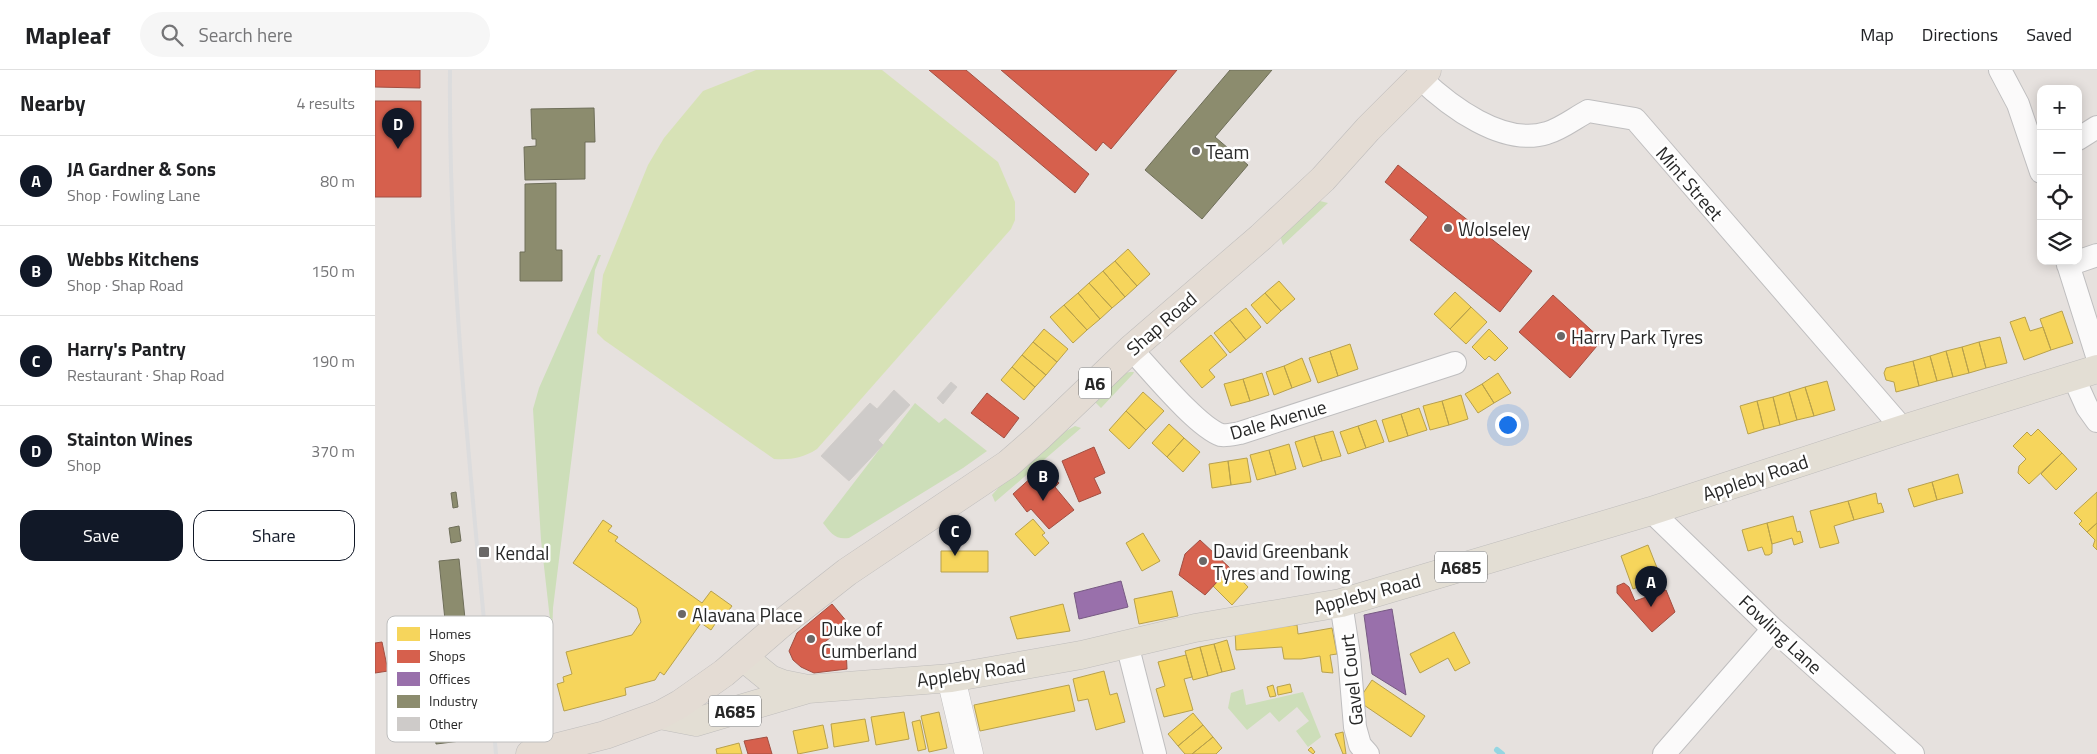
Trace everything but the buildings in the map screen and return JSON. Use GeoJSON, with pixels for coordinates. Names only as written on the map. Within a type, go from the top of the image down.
{"type":"FeatureCollection","features":[{"type":"Feature","properties":{"kind":"highway","name":"Shap Road"},"geometry":{"type":"LineString","coordinates":[[660,715],[701,690],[847,572],[1008,464],[1131,349],[1261,237],[1323,179],[1368,129],[1423,74]]}},
{"type":"Feature","properties":{"kind":"highway","name":"A6"},"geometry":{"type":"LineString","coordinates":[[530,754],[605,736],[660,715]]}},
{"type":"Feature","properties":{"kind":"main road","name":"Appleby Road"},"geometry":{"type":"LineString","coordinates":[[743,657],[770,679],[808,690],[951,678],[1081,655],[1195,628],[1341,602],[1651,511],[1903,428],[2085,372]]}},
{"type":"Feature","properties":{"kind":"main road","name":"A685"},"geometry":{"type":"LineString","coordinates":[[660,715],[696,722],[808,690]]}},
{"type":"Feature","properties":{"kind":"street"},"geometry":{"type":"LineString","coordinates":[[2000,70],[2018,104],[2037,158]]}},
{"type":"Feature","properties":{"kind":"street","name":"Mint Street"},"geometry":{"type":"LineString","coordinates":[[1423,74],[1442,97],[1466,115],[1492,128],[1515,134],[1533,136],[1548,133],[1587,111],[1635,119],[1903,428]]}},
{"type":"Feature","properties":{"kind":"street"},"geometry":{"type":"LineString","coordinates":[[2082,136],[2097,127]]}},
{"type":"Feature","properties":{"kind":"street"},"geometry":{"type":"LineString","coordinates":[[2082,259],[2097,254]]}},
{"type":"Feature","properties":{"kind":"street"},"geometry":{"type":"LineString","coordinates":[[2069,265],[2097,356]]}},
{"type":"Feature","properties":{"kind":"street","name":"Dale Avenue"},"geometry":{"type":"LineString","coordinates":[[1131,349],[1194,416],[1210,430],[1223,435],[1240,433],[1455,363]]}},
{"type":"Feature","properties":{"kind":"street"},"geometry":{"type":"LineString","coordinates":[[2085,372],[2087,407],[2097,421]]}},
{"type":"Feature","properties":{"kind":"street","name":"Fowling Lane"},"geometry":{"type":"LineString","coordinates":[[1651,511],[1773,629],[1913,754]]}},
{"type":"Feature","properties":{"kind":"street","name":"Gavel Court"},"geometry":{"type":"LineString","coordinates":[[1341,602],[1349,655],[1355,727],[1360,745],[1368,754]]}},
{"type":"Feature","properties":{"kind":"street"},"geometry":{"type":"LineString","coordinates":[[1664,754],[1773,629]]}},
{"type":"Feature","properties":{"kind":"street"},"geometry":{"type":"LineString","coordinates":[[1127,644],[1155,754]]}},
{"type":"Feature","properties":{"kind":"street"},"geometry":{"type":"LineString","coordinates":[[951,678],[969,754]]}},
{"type":"Feature","properties":{"kind":"green space"},"geometry":{"type":"Polygon","coordinates":[[[756,70],[882,70],[998,162],[1015,202],[1015,220],[1011,229],[817,449],[797,458],[774,459],[604,340],[597,333],[603,275],[648,165],[664,138],[703,91],[756,70]]]}},
{"type":"Feature","properties":{"kind":"green space"},"geometry":{"type":"Polygon","coordinates":[[[1320,201],[1328,203],[1283,245],[1282,235],[1320,201]]]}},
{"type":"Feature","properties":{"kind":"green space"},"geometry":{"type":"Polygon","coordinates":[[[598,255],[601,255],[595,270],[553,616],[550,616],[541,540],[533,409],[539,388],[598,255]]]}},
{"type":"Feature","properties":{"kind":"green space"},"geometry":{"type":"Polygon","coordinates":[[[1134,372],[1101,408],[1095,402],[1125,373],[1134,372]]]}},
{"type":"Feature","properties":{"kind":"green space"},"geometry":{"type":"Polygon","coordinates":[[[915,403],[939,423],[945,418],[987,451],[963,468],[849,538],[837,537],[823,523],[915,403]]]}},
{"type":"Feature","properties":{"kind":"green space"},"geometry":{"type":"Polygon","coordinates":[[[1075,426],[1081,428],[995,502],[992,495],[1000,486],[1066,431],[1075,426]]]}},
{"type":"Feature","properties":{"kind":"green space"},"geometry":{"type":"Polygon","coordinates":[[[1243,689],[1246,705],[1303,692],[1321,737],[1308,747],[1296,731],[1309,721],[1297,707],[1279,722],[1270,712],[1247,730],[1228,708],[1231,693],[1243,689]]]}},
{"type":"Feature","properties":{"kind":"waterway"},"geometry":{"type":"LineString","coordinates":[[1497,750],[1502,754]]}},
{"type":"Feature","properties":{"kind":"railway"},"geometry":{"type":"LineString","coordinates":[[450,70],[451,156],[459,327],[484,616]]}},
{"type":"Feature","properties":{"kind":"railway"},"geometry":{"type":"LineString","coordinates":[[495,742],[496,754]]}},
{"type":"Feature","properties":{"kind":"place","name":"Stainton Wines"},"geometry":{"type":"Point","coordinates":[398,149]}},
{"type":"Feature","properties":{"kind":"place","name":"Team"},"geometry":{"type":"Point","coordinates":[1196,151]}},
{"type":"Feature","properties":{"kind":"place","name":"Wolseley"},"geometry":{"type":"Point","coordinates":[1448,228]}},
{"type":"Feature","properties":{"kind":"place","name":"Harry Park Tyres"},"geometry":{"type":"Point","coordinates":[1561,336]}},
{"type":"Feature","properties":{"kind":"place","name":"Webbs Kitchens"},"geometry":{"type":"Point","coordinates":[1043,501]}},
{"type":"Feature","properties":{"kind":"place","name":"Kendal"},"geometry":{"type":"Point","coordinates":[484,552]}},
{"type":"Feature","properties":{"kind":"place","name":"Harry's Pantry"},"geometry":{"type":"Point","coordinates":[955,556]}},
{"type":"Feature","properties":{"kind":"place","name":"David Greenbank Tyres and Towing"},"geometry":{"type":"Point","coordinates":[1203,561]}},
{"type":"Feature","properties":{"kind":"place","name":"JA Gardner & Sons"},"geometry":{"type":"Point","coordinates":[1651,607]}},
{"type":"Feature","properties":{"kind":"place","name":"Alavana Place"},"geometry":{"type":"Point","coordinates":[682,614]}},
{"type":"Feature","properties":{"kind":"place","name":"Duke of Cumberland"},"geometry":{"type":"Point","coordinates":[811,639]}}]}
